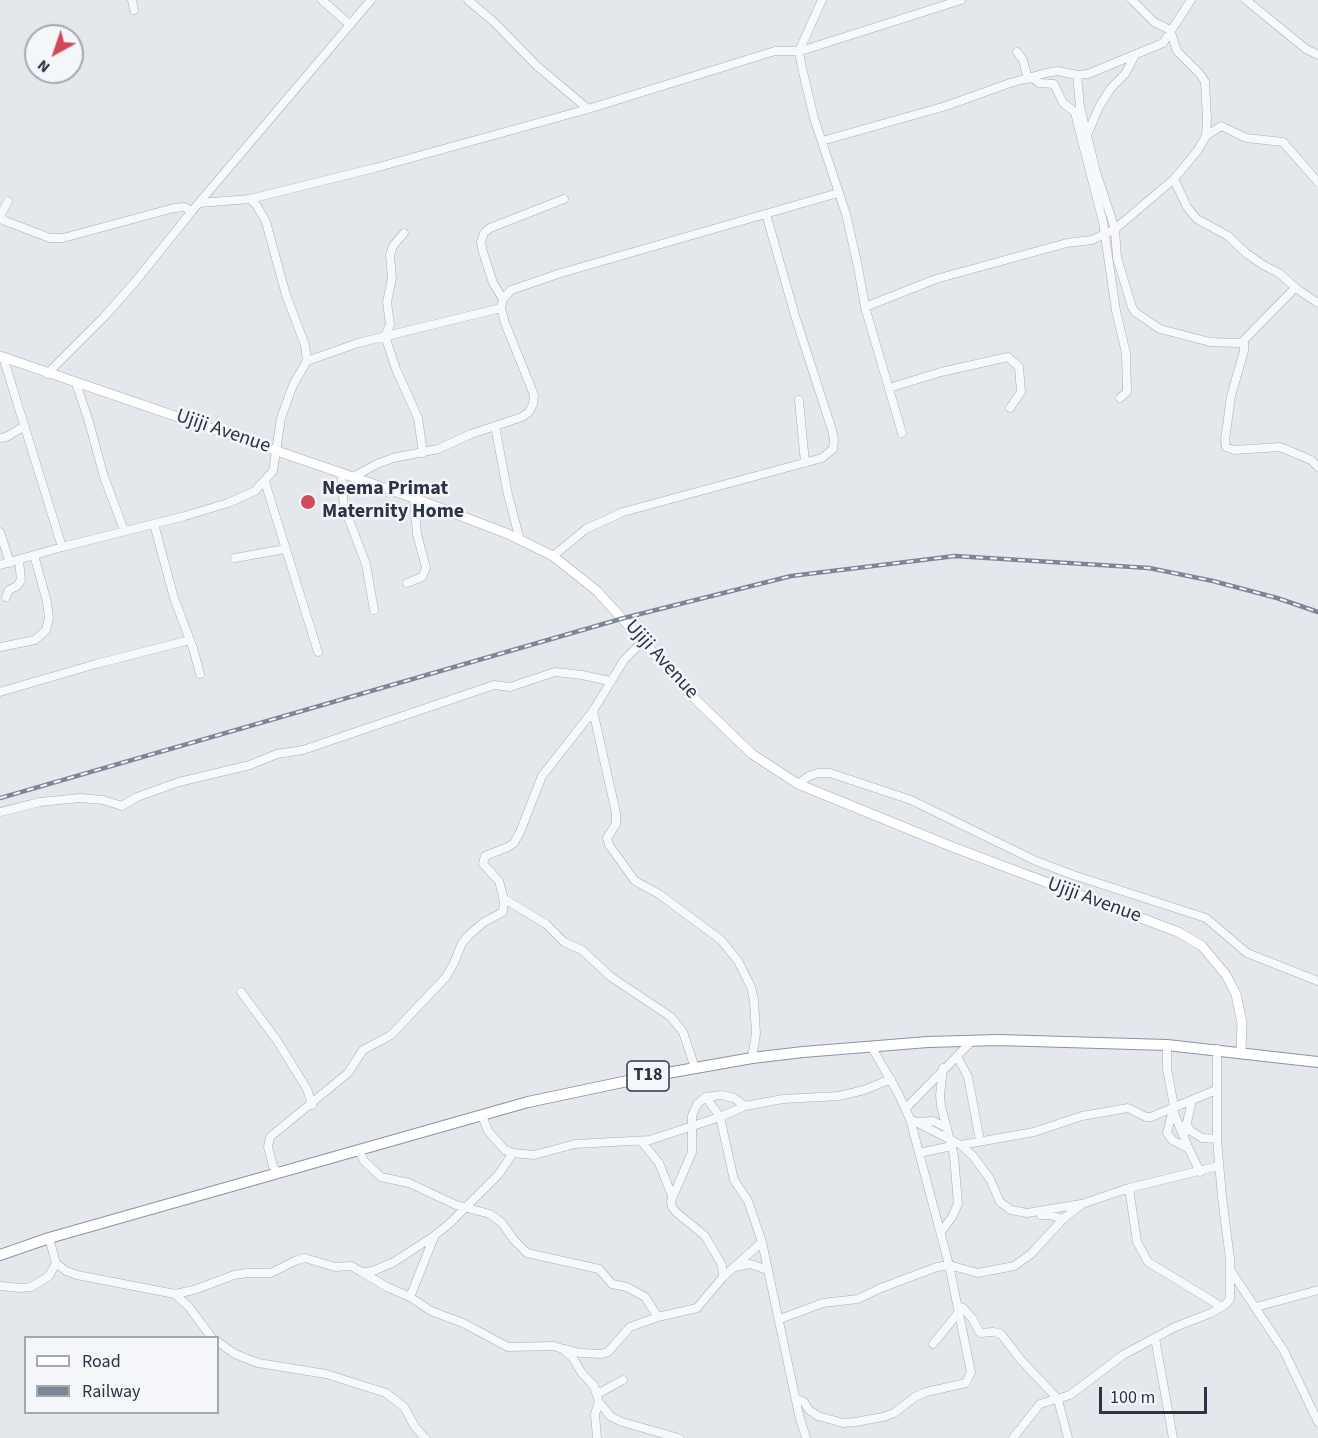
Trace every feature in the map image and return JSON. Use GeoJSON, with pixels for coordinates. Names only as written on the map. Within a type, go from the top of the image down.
{"type":"FeatureCollection","features":[{"type":"Feature","properties":{"kind":"highway","name":"T18"},"geometry":{"type":"LineString","coordinates":[[0,1255],[49,1238],[482,1115],[572,1092],[752,1059],[928,1041],[1064,1041],[1217,1049],[1318,1062]]}},
{"type":"Feature","properties":{"kind":"main road","name":"Ujiji Avenue"},"geometry":{"type":"LineString","coordinates":[[1,357],[414,498],[520,540],[553,556],[597,591],[678,680],[752,754],[798,784],[960,850],[1191,938],[1203,946],[1214,957],[1236,994],[1242,1023],[1241,1052]]}},
{"type":"Feature","properties":{"kind":"street"},"geometry":{"type":"LineString","coordinates":[[132,0],[134,10]]}},
{"type":"Feature","properties":{"kind":"street"},"geometry":{"type":"LineString","coordinates":[[322,0],[350,25]]}},
{"type":"Feature","properties":{"kind":"street"},"geometry":{"type":"LineString","coordinates":[[47,374],[128,290],[371,0]]}},
{"type":"Feature","properties":{"kind":"street"},"geometry":{"type":"LineString","coordinates":[[468,0],[494,22],[537,66],[588,109]]}},
{"type":"Feature","properties":{"kind":"street"},"geometry":{"type":"LineString","coordinates":[[822,0],[799,51],[814,118],[838,192],[858,267],[865,307],[902,433]]}},
{"type":"Feature","properties":{"kind":"street"},"geometry":{"type":"LineString","coordinates":[[199,203],[250,199],[375,168],[588,109],[775,51],[799,51],[961,0]]}},
{"type":"Feature","properties":{"kind":"street"},"geometry":{"type":"LineString","coordinates":[[1132,0],[1154,22],[1170,30],[1177,51],[1203,79],[1206,95],[1206,136]]}},
{"type":"Feature","properties":{"kind":"street"},"geometry":{"type":"LineString","coordinates":[[822,141],[946,106],[1010,83],[1058,71],[1077,75],[1088,74],[1166,41],[1170,30],[1191,0]]}},
{"type":"Feature","properties":{"kind":"street"},"geometry":{"type":"LineString","coordinates":[[1246,0],[1306,49],[1318,55]]}},
{"type":"Feature","properties":{"kind":"street"},"geometry":{"type":"LineString","coordinates":[[1017,52],[1030,79],[1039,83],[1054,84],[1063,103],[1075,112],[1106,234],[1116,311],[1126,353],[1127,392],[1120,398]]}},
{"type":"Feature","properties":{"kind":"street"},"geometry":{"type":"LineString","coordinates":[[1087,135],[1099,106],[1111,88],[1125,74],[1135,55]]}},
{"type":"Feature","properties":{"kind":"street"},"geometry":{"type":"LineString","coordinates":[[1077,75],[1080,107],[1096,172],[1115,229],[1117,258],[1135,312],[1160,329],[1210,342],[1239,343],[1295,288]]}},
{"type":"Feature","properties":{"kind":"street"},"geometry":{"type":"LineString","coordinates":[[865,307],[936,279],[1067,243],[1092,240],[1106,234],[1174,179],[1198,150],[1206,136],[1221,126],[1253,140],[1283,142],[1318,182]]}},
{"type":"Feature","properties":{"kind":"street"},"geometry":{"type":"LineString","coordinates":[[1174,179],[1187,207],[1197,219],[1228,236],[1246,253],[1279,273],[1295,288],[1318,303]]}},
{"type":"Feature","properties":{"kind":"street"},"geometry":{"type":"LineString","coordinates":[[0,565],[228,503],[255,491],[273,471],[282,418],[293,385],[307,361],[324,354],[502,303],[511,290],[552,276],[838,192]]}},
{"type":"Feature","properties":{"kind":"street"},"geometry":{"type":"LineString","coordinates":[[250,199],[261,211],[266,222],[286,295],[305,345],[307,361]]}},
{"type":"Feature","properties":{"kind":"street"},"geometry":{"type":"LineString","coordinates":[[353,477],[393,458],[423,453],[522,417],[529,412],[534,404],[534,395],[505,323],[502,303],[493,284],[481,242],[484,233],[490,228],[564,199]]}},
{"type":"Feature","properties":{"kind":"street"},"geometry":{"type":"LineString","coordinates":[[8,201],[0,218],[50,238],[63,238],[174,208],[184,207],[192,211]]}},
{"type":"Feature","properties":{"kind":"street"},"geometry":{"type":"LineString","coordinates":[[553,556],[586,529],[623,513],[805,463],[830,453],[834,440],[792,309],[765,214]]}},
{"type":"Feature","properties":{"kind":"street"},"geometry":{"type":"LineString","coordinates":[[404,233],[393,246],[390,255],[392,278],[387,302],[390,325],[385,336],[396,369],[418,418],[423,453]]}},
{"type":"Feature","properties":{"kind":"street"},"geometry":{"type":"LineString","coordinates":[[1244,340],[1244,351],[1231,396],[1226,447],[1234,450],[1280,447],[1311,460],[1318,467]]}},
{"type":"Feature","properties":{"kind":"street"},"geometry":{"type":"LineString","coordinates":[[1,357],[62,547]]}},
{"type":"Feature","properties":{"kind":"street"},"geometry":{"type":"LineString","coordinates":[[889,388],[941,372],[1008,357],[1019,367],[1021,392],[1010,408]]}},
{"type":"Feature","properties":{"kind":"street"},"geometry":{"type":"LineString","coordinates":[[76,383],[104,477],[124,530]]}},
{"type":"Feature","properties":{"kind":"street"},"geometry":{"type":"LineString","coordinates":[[799,400],[805,463]]}},
{"type":"Feature","properties":{"kind":"street"},"geometry":{"type":"LineString","coordinates":[[0,438],[11,435],[25,426]]}},
{"type":"Feature","properties":{"kind":"street"},"geometry":{"type":"LineString","coordinates":[[495,426],[508,495],[520,540]]}},
{"type":"Feature","properties":{"kind":"street"},"geometry":{"type":"LineString","coordinates":[[341,473],[344,507],[366,564],[374,610]]}},
{"type":"Feature","properties":{"kind":"street"},"geometry":{"type":"LineString","coordinates":[[264,482],[318,652]]}},
{"type":"Feature","properties":{"kind":"street"},"geometry":{"type":"LineString","coordinates":[[407,583],[422,577],[426,568],[417,534],[414,498]]}},
{"type":"Feature","properties":{"kind":"street"},"geometry":{"type":"LineString","coordinates":[[154,524],[176,604],[190,639],[200,674]]}},
{"type":"Feature","properties":{"kind":"street"},"geometry":{"type":"LineString","coordinates":[[0,532],[10,563]]}},
{"type":"Feature","properties":{"kind":"street"},"geometry":{"type":"LineString","coordinates":[[235,558],[285,549]]}},
{"type":"Feature","properties":{"kind":"street"},"geometry":{"type":"LineString","coordinates":[[0,647],[35,640],[46,630],[50,618],[34,555]]}},
{"type":"Feature","properties":{"kind":"street"},"geometry":{"type":"LineString","coordinates":[[6,597],[7,592],[17,586],[21,580],[19,560]]}},
{"type":"Feature","properties":{"kind":"street"},"geometry":{"type":"LineString","coordinates":[[0,692],[190,639]]}},
{"type":"Feature","properties":{"kind":"street"},"geometry":{"type":"LineString","coordinates":[[278,1173],[273,1166],[268,1141],[283,1124],[312,1104],[348,1073],[363,1050],[391,1035],[451,969],[462,943],[484,922],[503,912],[503,898],[498,878],[483,864],[485,856],[514,843],[538,783],[593,711],[624,660],[644,640]]}},
{"type":"Feature","properties":{"kind":"street"},"geometry":{"type":"LineString","coordinates":[[0,812],[40,802],[80,798],[103,800],[122,806],[138,797],[179,782],[250,765],[277,754],[310,748],[494,685],[510,687],[555,672],[610,681]]}},
{"type":"Feature","properties":{"kind":"street"},"geometry":{"type":"LineString","coordinates":[[593,711],[616,813],[616,824],[607,838],[609,845],[634,881],[659,894],[721,940],[738,961],[751,987],[754,1000],[756,1034],[752,1059]]}},
{"type":"Feature","properties":{"kind":"street"},"geometry":{"type":"LineString","coordinates":[[798,784],[809,776],[830,773],[911,800],[1036,861],[1072,875],[1206,918],[1247,952],[1318,981]]}},
{"type":"Feature","properties":{"kind":"street"},"geometry":{"type":"LineString","coordinates":[[503,898],[546,924],[564,942],[582,950],[611,976],[671,1017],[683,1032],[695,1068]]}},
{"type":"Feature","properties":{"kind":"street"},"geometry":{"type":"LineString","coordinates":[[241,992],[276,1039],[307,1089],[312,1104]]}},
{"type":"Feature","properties":{"kind":"street"},"geometry":{"type":"LineString","coordinates":[[906,1108],[972,1041]]}},
{"type":"Feature","properties":{"kind":"street"},"geometry":{"type":"LineString","coordinates":[[1167,1045],[1167,1069],[1174,1109],[1183,1138],[1200,1172]]}},
{"type":"Feature","properties":{"kind":"street"},"geometry":{"type":"LineString","coordinates":[[797,1399],[804,1402],[809,1410],[818,1416],[843,1423],[855,1422],[894,1413],[915,1397],[926,1392],[966,1383],[971,1372],[949,1265],[919,1153],[913,1121],[872,1046]]}},
{"type":"Feature","properties":{"kind":"street"},"geometry":{"type":"LineString","coordinates":[[1013,1438],[1040,1404],[1058,1400],[1077,1391],[1104,1368],[1175,1327],[1222,1307],[1230,1299],[1231,1271],[1217,1139],[1217,1049]]}},
{"type":"Feature","properties":{"kind":"street"},"geometry":{"type":"LineString","coordinates":[[957,1056],[968,1077],[980,1141]]}},
{"type":"Feature","properties":{"kind":"street"},"geometry":{"type":"LineString","coordinates":[[941,1232],[958,1204],[958,1186],[951,1143],[942,1116],[940,1095],[943,1068]]}},
{"type":"Feature","properties":{"kind":"street"},"geometry":{"type":"LineString","coordinates":[[482,1115],[488,1131],[496,1143],[505,1150],[534,1155],[575,1144],[641,1141],[656,1138],[720,1117],[745,1106],[783,1099],[839,1096],[891,1080]]}},
{"type":"Feature","properties":{"kind":"street"},"geometry":{"type":"LineString","coordinates":[[913,1121],[951,1143],[961,1145],[1034,1132],[1082,1116],[1128,1108],[1146,1117],[1151,1117],[1216,1090]]}},
{"type":"Feature","properties":{"kind":"street"},"geometry":{"type":"LineString","coordinates":[[672,1196],[692,1152],[694,1110],[701,1100],[706,1097],[729,1096],[745,1106]]}},
{"type":"Feature","properties":{"kind":"street"},"geometry":{"type":"LineString","coordinates":[[706,1097],[720,1117],[734,1180],[748,1202],[762,1242],[806,1438]]}},
{"type":"Feature","properties":{"kind":"street"},"geometry":{"type":"LineString","coordinates":[[1183,1138],[1192,1100]]}},
{"type":"Feature","properties":{"kind":"street"},"geometry":{"type":"LineString","coordinates":[[1174,1109],[1167,1133],[1172,1140],[1189,1149]]}},
{"type":"Feature","properties":{"kind":"street"},"geometry":{"type":"LineString","coordinates":[[913,1121],[933,1121],[946,1128]]}},
{"type":"Feature","properties":{"kind":"street"},"geometry":{"type":"LineString","coordinates":[[1186,1124],[1191,1131],[1202,1138],[1217,1139]]}},
{"type":"Feature","properties":{"kind":"street"},"geometry":{"type":"LineString","coordinates":[[641,1141],[659,1163],[672,1196],[672,1207],[705,1236],[722,1265],[723,1277]]}},
{"type":"Feature","properties":{"kind":"street"},"geometry":{"type":"LineString","coordinates":[[919,1153],[951,1143]]}},
{"type":"Feature","properties":{"kind":"street"},"geometry":{"type":"LineString","coordinates":[[961,1145],[973,1156],[990,1179],[1000,1202],[1011,1210],[1050,1215],[1063,1220]]}},
{"type":"Feature","properties":{"kind":"street"},"geometry":{"type":"LineString","coordinates":[[359,1150],[364,1161],[381,1177],[409,1183],[448,1203],[480,1210],[497,1218],[527,1253],[599,1269],[612,1284],[627,1287],[645,1297],[658,1317]]}},
{"type":"Feature","properties":{"kind":"street"},"geometry":{"type":"LineString","coordinates":[[49,1238],[56,1263],[66,1271],[175,1294],[194,1290],[234,1275],[271,1274],[305,1258],[335,1267],[351,1266],[362,1272],[383,1267],[434,1236],[500,1174],[513,1153]]}},
{"type":"Feature","properties":{"kind":"street"},"geometry":{"type":"LineString","coordinates":[[1027,1213],[1082,1204],[1129,1188],[1219,1166]]}},
{"type":"Feature","properties":{"kind":"street"},"geometry":{"type":"LineString","coordinates":[[1129,1188],[1135,1233],[1142,1254],[1148,1262],[1222,1307]]}},
{"type":"Feature","properties":{"kind":"street"},"geometry":{"type":"LineString","coordinates":[[780,1318],[822,1303],[858,1299],[929,1269],[949,1265],[978,1273],[1014,1266],[1031,1254],[1063,1220],[1082,1204]]}},
{"type":"Feature","properties":{"kind":"street"},"geometry":{"type":"LineString","coordinates":[[411,1297],[434,1236]]}},
{"type":"Feature","properties":{"kind":"street"},"geometry":{"type":"LineString","coordinates":[[351,1266],[387,1287],[411,1297],[422,1306],[463,1323],[508,1347],[554,1346],[580,1353],[602,1354],[608,1352],[630,1327],[658,1317],[697,1308],[723,1277],[762,1242]]}},
{"type":"Feature","properties":{"kind":"street"},"geometry":{"type":"LineString","coordinates":[[0,1286],[31,1287],[49,1276],[56,1263]]}},
{"type":"Feature","properties":{"kind":"street"},"geometry":{"type":"LineString","coordinates":[[722,1265],[734,1267],[750,1264],[768,1270]]}},
{"type":"Feature","properties":{"kind":"street"},"geometry":{"type":"LineString","coordinates":[[1231,1271],[1294,1369],[1318,1422]]}},
{"type":"Feature","properties":{"kind":"street"},"geometry":{"type":"LineString","coordinates":[[1256,1307],[1318,1290]]}},
{"type":"Feature","properties":{"kind":"street"},"geometry":{"type":"LineString","coordinates":[[175,1294],[189,1307],[211,1336]]}},
{"type":"Feature","properties":{"kind":"street"},"geometry":{"type":"LineString","coordinates":[[933,1344],[963,1308],[981,1333],[1001,1334],[1021,1360],[1058,1400],[1068,1438]]}},
{"type":"Feature","properties":{"kind":"street"},"geometry":{"type":"LineString","coordinates":[[1155,1338],[1173,1438]]}},
{"type":"Feature","properties":{"kind":"street"},"geometry":{"type":"LineString","coordinates":[[219,1343],[235,1354],[258,1363],[326,1374],[386,1393],[404,1407],[415,1427],[425,1438]]}},
{"type":"Feature","properties":{"kind":"street"},"geometry":{"type":"LineString","coordinates":[[563,1349],[573,1358],[578,1368],[590,1381],[603,1410],[615,1419],[679,1438]]}},
{"type":"Feature","properties":{"kind":"street"},"geometry":{"type":"LineString","coordinates":[[596,1392],[601,1392],[623,1380]]}},
{"type":"Feature","properties":{"kind":"street"},"geometry":{"type":"LineString","coordinates":[[597,1438],[595,1414],[599,1402]]}},
{"type":"Feature","properties":{"kind":"railway"},"geometry":{"type":"LineString","coordinates":[[0,798],[624,618],[791,576],[955,556],[1149,568],[1213,581],[1277,598],[1318,612]]}},
{"type":"Feature","properties":{"kind":"place","name":"Neema Primat Maternity Home"},"geometry":{"type":"Point","coordinates":[308,502]}}]}
